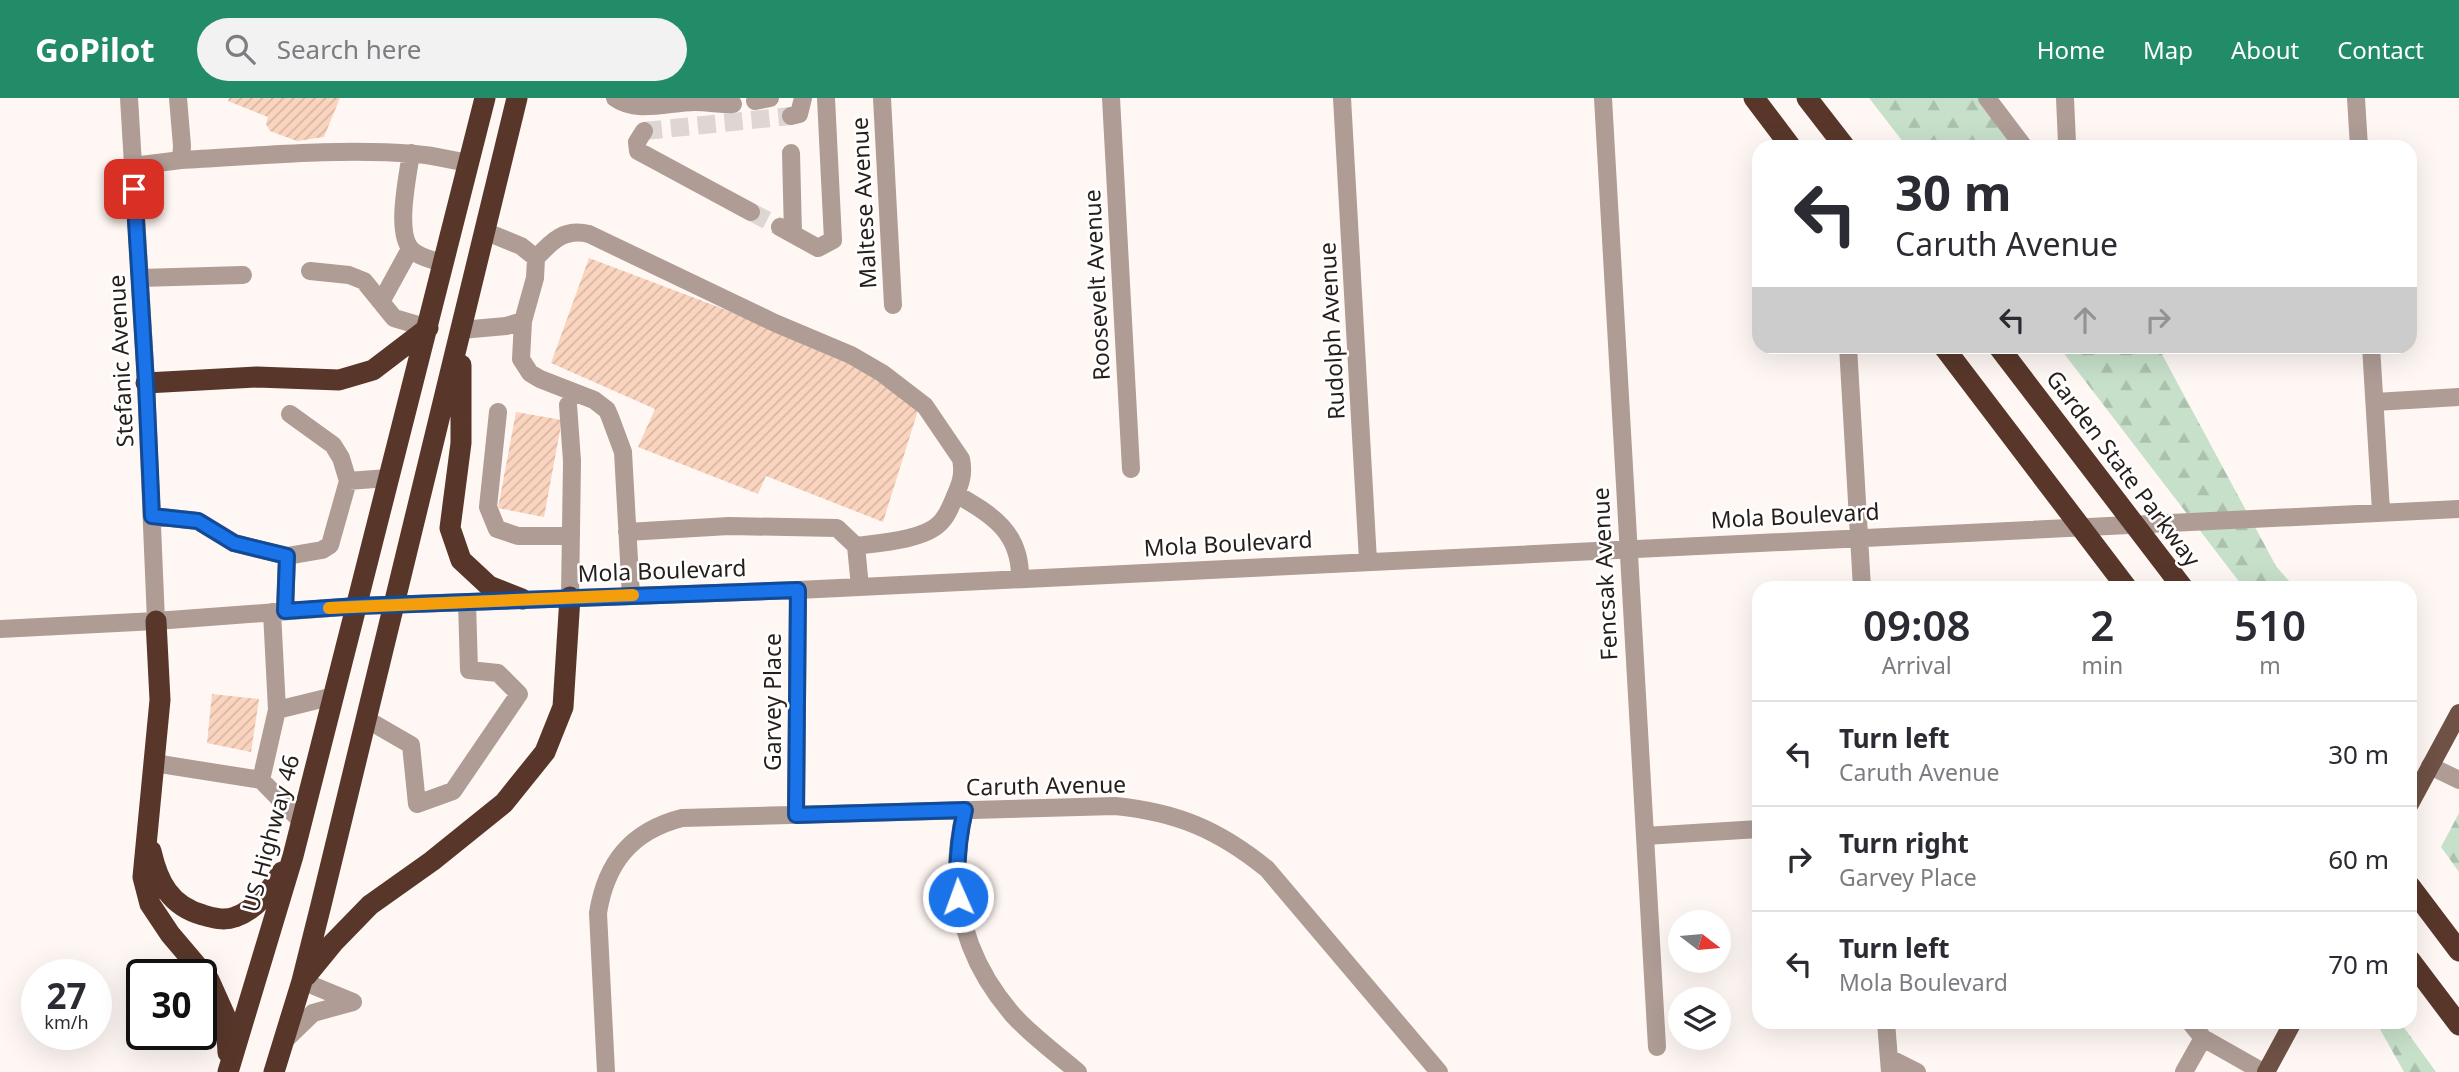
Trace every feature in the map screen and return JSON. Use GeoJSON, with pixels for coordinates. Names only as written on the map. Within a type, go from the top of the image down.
{"type":"FeatureCollection","features":[{"type":"Feature","properties":{"kind":"highway","name":"US Highway 46"},"geometry":{"type":"LineString","coordinates":[[228,1070],[302,822],[485,98]]}},
{"type":"Feature","properties":{"kind":"highway"},"geometry":{"type":"LineString","coordinates":[[274,1072],[302,981],[517,98]]}},
{"type":"Feature","properties":{"kind":"highway"},"geometry":{"type":"LineString","coordinates":[[1754,98],[1786,140]]}},
{"type":"Feature","properties":{"kind":"highway"},"geometry":{"type":"LineString","coordinates":[[1807,98],[1840,140]]}},
{"type":"Feature","properties":{"kind":"highway"},"geometry":{"type":"LineString","coordinates":[[146,383],[257,377],[338,380],[373,370],[428,328]]}},
{"type":"Feature","properties":{"kind":"highway"},"geometry":{"type":"LineString","coordinates":[[461,330],[461,443],[450,528],[461,559],[489,586],[522,599]]}},
{"type":"Feature","properties":{"kind":"highway"},"geometry":{"type":"LineString","coordinates":[[1949,354],[2122,581]]}},
{"type":"Feature","properties":{"kind":"highway","name":"Garden State Parkway"},"geometry":{"type":"LineString","coordinates":[[2004,354],[2178,581]]}},
{"type":"Feature","properties":{"kind":"highway"},"geometry":{"type":"LineString","coordinates":[[302,981],[333,943],[370,905],[432,861],[505,803],[545,752],[563,707],[570,597]]}},
{"type":"Feature","properties":{"kind":"highway"},"geometry":{"type":"LineString","coordinates":[[156,621],[160,700],[144,877],[150,904],[170,934],[209,980],[226,1018],[228,1070]]}},
{"type":"Feature","properties":{"kind":"highway"},"geometry":{"type":"LineString","coordinates":[[147,834],[157,875],[170,898],[182,907],[216,919],[234,918],[251,908],[271,889],[293,856]]}},
{"type":"Feature","properties":{"kind":"highway"},"geometry":{"type":"LineString","coordinates":[[2417,895],[2459,951]]}},
{"type":"Feature","properties":{"kind":"highway"},"geometry":{"type":"LineString","coordinates":[[2417,969],[2459,1025]]}},
{"type":"Feature","properties":{"kind":"main road"},"geometry":{"type":"LineString","coordinates":[[2417,791],[2459,713]]}},
{"type":"Feature","properties":{"kind":"main road"},"geometry":{"type":"LineString","coordinates":[[2264,1072],[2289,1029]]}},
{"type":"Feature","properties":{"kind":"street","name":"Stefanic Avenue"},"geometry":{"type":"LineString","coordinates":[[129,98],[146,383],[156,621]]}},
{"type":"Feature","properties":{"kind":"street"},"geometry":{"type":"LineString","coordinates":[[178,98],[181,160]]}},
{"type":"Feature","properties":{"kind":"street"},"geometry":{"type":"LineString","coordinates":[[615,98],[625,105],[701,100],[716,106],[733,104]]}},
{"type":"Feature","properties":{"kind":"street"},"geometry":{"type":"LineString","coordinates":[[791,116],[799,114],[803,98]]}},
{"type":"Feature","properties":{"kind":"street"},"geometry":{"type":"LineString","coordinates":[[791,153],[786,231],[818,248],[833,240],[826,98]]}},
{"type":"Feature","properties":{"kind":"street","name":"Maltese Avenue"},"geometry":{"type":"LineString","coordinates":[[882,98],[892,305]]}},
{"type":"Feature","properties":{"kind":"street","name":"Roosevelt Avenue"},"geometry":{"type":"LineString","coordinates":[[1111,98],[1131,469]]}},
{"type":"Feature","properties":{"kind":"street","name":"Rudolph Avenue"},"geometry":{"type":"LineString","coordinates":[[1342,98],[1368,561]]}},
{"type":"Feature","properties":{"kind":"street","name":"Fencsak Avenue"},"geometry":{"type":"LineString","coordinates":[[1603,98],[1657,1047]]}},
{"type":"Feature","properties":{"kind":"street"},"geometry":{"type":"LineString","coordinates":[[1987,98],[2019,140]]}},
{"type":"Feature","properties":{"kind":"street"},"geometry":{"type":"LineString","coordinates":[[2065,98],[2067,140]]}},
{"type":"Feature","properties":{"kind":"street"},"geometry":{"type":"LineString","coordinates":[[2356,98],[2359,140]]}},
{"type":"Feature","properties":{"kind":"street"},"geometry":{"type":"LineString","coordinates":[[644,131],[637,142],[638,151],[751,212]]}},
{"type":"Feature","properties":{"kind":"street"},"geometry":{"type":"LineString","coordinates":[[133,166],[181,160],[321,152],[411,153],[468,163]]}},
{"type":"Feature","properties":{"kind":"street"},"geometry":{"type":"LineString","coordinates":[[411,153],[402,223],[405,242],[415,254],[444,264]]}},
{"type":"Feature","properties":{"kind":"street"},"geometry":{"type":"LineString","coordinates":[[484,231],[522,246],[536,258]]}},
{"type":"Feature","properties":{"kind":"street"},"geometry":{"type":"LineString","coordinates":[[631,596],[623,452],[607,410],[594,400],[540,379],[530,373],[521,359],[523,321],[535,278],[536,258],[563,234],[572,232],[589,234],[762,317],[864,362],[916,399],[938,423],[961,459],[963,473],[948,513],[930,531],[856,546]]}},
{"type":"Feature","properties":{"kind":"street"},"geometry":{"type":"LineString","coordinates":[[381,302],[410,249]]}},
{"type":"Feature","properties":{"kind":"street"},"geometry":{"type":"LineString","coordinates":[[310,271],[349,275],[364,281],[394,318],[428,328]]}},
{"type":"Feature","properties":{"kind":"street"},"geometry":{"type":"LineString","coordinates":[[140,278],[243,275]]}},
{"type":"Feature","properties":{"kind":"street"},"geometry":{"type":"LineString","coordinates":[[461,330],[506,326],[523,321]]}},
{"type":"Feature","properties":{"kind":"street"},"geometry":{"type":"LineString","coordinates":[[1849,354],[1863,581]]}},
{"type":"Feature","properties":{"kind":"street"},"geometry":{"type":"LineString","coordinates":[[2372,354],[2381,511]]}},
{"type":"Feature","properties":{"kind":"street"},"geometry":{"type":"LineString","coordinates":[[2375,402],[2459,397]]}},
{"type":"Feature","properties":{"kind":"street"},"geometry":{"type":"LineString","coordinates":[[568,405],[572,461],[570,597]]}},
{"type":"Feature","properties":{"kind":"street"},"geometry":{"type":"LineString","coordinates":[[498,412],[488,507],[497,529],[518,536],[571,536]]}},
{"type":"Feature","properties":{"kind":"street"},"geometry":{"type":"LineString","coordinates":[[152,516],[198,521],[234,543],[287,556],[322,550],[330,545],[348,481],[341,458],[332,445],[290,414]]}},
{"type":"Feature","properties":{"kind":"street"},"geometry":{"type":"LineString","coordinates":[[348,481],[388,478]]}},
{"type":"Feature","properties":{"kind":"street"},"geometry":{"type":"LineString","coordinates":[[956,494],[982,509],[1010,536],[1018,551],[1020,579]]}},
{"type":"Feature","properties":{"kind":"street","name":"Mola Boulevard"},"geometry":{"type":"LineString","coordinates":[[0,629],[393,604],[798,590],[2459,509]]}},
{"type":"Feature","properties":{"kind":"street"},"geometry":{"type":"LineString","coordinates":[[627,533],[729,526],[837,528],[856,546],[860,587]]}},
{"type":"Feature","properties":{"kind":"street"},"geometry":{"type":"LineString","coordinates":[[261,780],[277,710],[279,611],[287,556]]}},
{"type":"Feature","properties":{"kind":"street","name":"Garvey Place"},"geometry":{"type":"LineString","coordinates":[[796,815],[798,590]]}},
{"type":"Feature","properties":{"kind":"street"},"geometry":{"type":"LineString","coordinates":[[366,719],[411,745],[417,804],[453,791],[519,694],[498,673],[469,670],[467,602]]}},
{"type":"Feature","properties":{"kind":"street"},"geometry":{"type":"LineString","coordinates":[[277,710],[334,696]]}},
{"type":"Feature","properties":{"kind":"street"},"geometry":{"type":"LineString","coordinates":[[154,763],[261,780],[302,822]]}},
{"type":"Feature","properties":{"kind":"street"},"geometry":{"type":"LineString","coordinates":[[2430,766],[2459,780]]}},
{"type":"Feature","properties":{"kind":"street","name":"Caruth Avenue"},"geometry":{"type":"LineString","coordinates":[[606,1072],[598,914],[602,889],[615,862],[629,845],[646,832],[682,818],[1115,806],[1148,809],[1180,817],[1243,849],[1267,869],[1439,1072]]}},
{"type":"Feature","properties":{"kind":"street"},"geometry":{"type":"LineString","coordinates":[[965,810],[959,834],[956,867],[958,897],[964,929],[976,960],[994,992],[1016,1018],[1078,1072]]}},
{"type":"Feature","properties":{"kind":"street"},"geometry":{"type":"LineString","coordinates":[[1645,836],[1752,829]]}},
{"type":"Feature","properties":{"kind":"street"},"geometry":{"type":"LineString","coordinates":[[284,1042],[313,1013],[353,1002],[302,981]]}},
{"type":"Feature","properties":{"kind":"street"},"geometry":{"type":"LineString","coordinates":[[1886,1029],[1889,1065],[1917,1072]]}},
{"type":"Feature","properties":{"kind":"street"},"geometry":{"type":"LineString","coordinates":[[2196,1029],[2203,1038],[2264,1072]]}},
{"type":"Feature","properties":{"kind":"street"},"geometry":{"type":"LineString","coordinates":[[2184,1072],[2203,1038]]}},
{"type":"Feature","properties":{"kind":"green space"},"geometry":{"type":"Polygon","coordinates":[[[1869,98],[1990,98],[2022,140],[1902,140],[1869,98]]]}},
{"type":"Feature","properties":{"kind":"green space"},"geometry":{"type":"Polygon","coordinates":[[[2064,354],[2162,354],[2276,566],[2289,581],[2239,581],[2064,354]]]}},
{"type":"Feature","properties":{"kind":"green space"},"geometry":{"type":"Polygon","coordinates":[[[2459,813],[2459,872],[2441,847],[2459,813]]]}},
{"type":"Feature","properties":{"kind":"green space"},"geometry":{"type":"Polygon","coordinates":[[[2380,1029],[2405,1029],[2436,1072],[2404,1072],[2380,1029]]]}},
{"type":"Feature","properties":{"kind":"building"},"geometry":{"type":"Polygon","coordinates":[[[229,98],[340,98],[324,137],[297,141],[270,131],[266,124],[268,117],[228,101],[229,98]]]}},
{"type":"Feature","properties":{"kind":"building"},"geometry":{"type":"Polygon","coordinates":[[[589,258],[858,360],[920,404],[883,522],[766,476],[758,494],[638,447],[655,409],[551,363],[589,258]]]}},
{"type":"Feature","properties":{"kind":"building"},"geometry":{"type":"Polygon","coordinates":[[[516,412],[562,420],[544,517],[498,508],[516,412]]]}},
{"type":"Feature","properties":{"kind":"building"},"geometry":{"type":"Polygon","coordinates":[[[212,694],[259,699],[251,752],[207,743],[212,694]]]}},
{"type":"Feature","properties":{"kind":"tunnel"},"geometry":{"type":"LineString","coordinates":[[644,131],[791,116]]}},
{"type":"Feature","properties":{"kind":"tunnel"},"geometry":{"type":"LineString","coordinates":[[751,212],[780,227]]}},
{"type":"Feature","properties":{"kind":"slow traffic"},"geometry":{"type":"LineString","coordinates":[[329,608],[633,595]]}},
{"type":"Feature","properties":{"kind":"route"},"geometry":{"type":"LineString","coordinates":[[134,189],[152,516],[198,521],[234,543],[287,556],[285,611],[570,597],[798,590],[796,815],[965,810],[959,834],[956,867],[958,897]]}}]}
